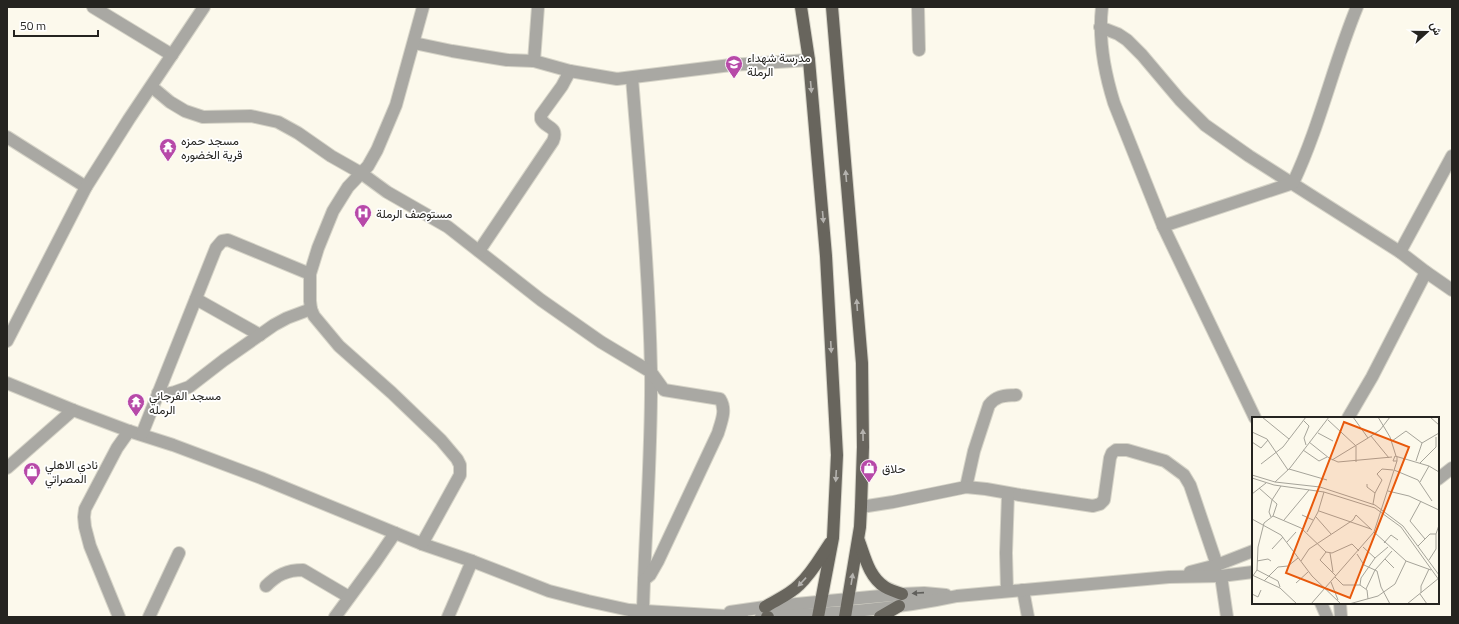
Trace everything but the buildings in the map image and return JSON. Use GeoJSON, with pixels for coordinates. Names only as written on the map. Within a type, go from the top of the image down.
{"type":"FeatureCollection","features":[{"type":"Feature","properties":{"kind":"main road"},"geometry":{"type":"LineString","coordinates":[[801,7],[809,60],[826,256],[837,455],[833,538],[819,616]]}},
{"type":"Feature","properties":{"kind":"main road"},"geometry":{"type":"LineString","coordinates":[[832,7],[862,363],[863,447],[861,507],[858,539],[847,609]]}},
{"type":"Feature","properties":{"kind":"main road"},"geometry":{"type":"LineString","coordinates":[[765,614],[783,597],[798,586],[811,572],[833,538]]}},
{"type":"Feature","properties":{"kind":"main road"},"geometry":{"type":"LineString","coordinates":[[858,539],[870,570],[878,581],[901,600],[880,617]]}},
{"type":"Feature","properties":{"kind":"street"},"geometry":{"type":"LineString","coordinates":[[93,7],[172,55]]}},
{"type":"Feature","properties":{"kind":"street"},"geometry":{"type":"LineString","coordinates":[[7,341],[86,187],[129,119],[152,87],[204,7]]}},
{"type":"Feature","properties":{"kind":"street"},"geometry":{"type":"LineString","coordinates":[[422,544],[460,475],[460,465],[457,459],[440,440],[392,393],[339,346],[319,322],[311,309],[310,274],[318,248],[333,211],[348,187],[368,166],[377,150],[396,105],[423,7]]}},
{"type":"Feature","properties":{"kind":"street"},"geometry":{"type":"LineString","coordinates":[[534,61],[538,7]]}},
{"type":"Feature","properties":{"kind":"street"},"geometry":{"type":"LineString","coordinates":[[918,7],[919,50]]}},
{"type":"Feature","properties":{"kind":"street"},"geometry":{"type":"LineString","coordinates":[[1102,7],[1100,27],[1101,46],[1108,83],[1114,103],[1163,226],[1252,416]]}},
{"type":"Feature","properties":{"kind":"street"},"geometry":{"type":"LineString","coordinates":[[1163,226],[1292,183],[1305,157],[1348,29],[1357,7]]}},
{"type":"Feature","properties":{"kind":"street"},"geometry":{"type":"LineString","coordinates":[[1100,27],[1118,34],[1127,40],[1142,55],[1180,100],[1205,125],[1249,156],[1400,252],[1452,290]]}},
{"type":"Feature","properties":{"kind":"street"},"geometry":{"type":"LineString","coordinates":[[414,43],[507,60],[534,61],[570,71],[617,79],[730,65],[809,60]]}},
{"type":"Feature","properties":{"kind":"street"},"geometry":{"type":"LineString","coordinates":[[479,251],[553,141],[555,136],[554,132],[552,128],[543,123],[541,120],[542,115],[562,86],[570,71]]}},
{"type":"Feature","properties":{"kind":"street"},"geometry":{"type":"LineString","coordinates":[[632,78],[646,255],[651,372],[643,611]]}},
{"type":"Feature","properties":{"kind":"street"},"geometry":{"type":"LineString","coordinates":[[152,87],[170,102],[185,111],[203,117],[251,116],[278,122],[298,133],[331,156],[361,173],[398,199],[448,227],[547,304],[601,342],[651,372],[662,388],[667,391],[720,399],[723,404],[724,412],[718,433],[658,561],[650,575],[644,580]]}},
{"type":"Feature","properties":{"kind":"street"},"geometry":{"type":"LineString","coordinates":[[7,137],[86,187]]}},
{"type":"Feature","properties":{"kind":"street"},"geometry":{"type":"LineString","coordinates":[[1400,252],[1452,156]]}},
{"type":"Feature","properties":{"kind":"street"},"geometry":{"type":"LineString","coordinates":[[142,434],[216,248],[222,241],[228,240],[310,274]]}},
{"type":"Feature","properties":{"kind":"street"},"geometry":{"type":"LineString","coordinates":[[1349,417],[1372,377],[1426,272]]}},
{"type":"Feature","properties":{"kind":"street"},"geometry":{"type":"LineString","coordinates":[[196,299],[260,335]]}},
{"type":"Feature","properties":{"kind":"street"},"geometry":{"type":"LineString","coordinates":[[158,393],[166,394],[190,387],[260,335],[287,318],[311,309]]}},
{"type":"Feature","properties":{"kind":"street"},"geometry":{"type":"LineString","coordinates":[[7,383],[129,431],[142,434],[261,478],[422,544],[549,590],[626,613],[643,611],[742,617]]}},
{"type":"Feature","properties":{"kind":"street"},"geometry":{"type":"LineString","coordinates":[[966,487],[974,451],[989,405],[993,400],[1001,396],[1016,395]]}},
{"type":"Feature","properties":{"kind":"street"},"geometry":{"type":"LineString","coordinates":[[7,468],[73,410]]}},
{"type":"Feature","properties":{"kind":"street"},"geometry":{"type":"LineString","coordinates":[[119,617],[90,546],[86,534],[84,517],[88,502],[117,448],[129,431]]}},
{"type":"Feature","properties":{"kind":"street"},"geometry":{"type":"LineString","coordinates":[[861,507],[966,487],[986,488],[1008,494],[1097,506],[1104,500],[1110,458],[1112,453],[1116,450],[1128,450],[1165,460],[1184,475],[1190,485],[1219,570],[1227,617]]}},
{"type":"Feature","properties":{"kind":"street"},"geometry":{"type":"LineString","coordinates":[[1439,478],[1452,468]]}},
{"type":"Feature","properties":{"kind":"street"},"geometry":{"type":"LineString","coordinates":[[1007,591],[1006,553],[1008,494]]}},
{"type":"Feature","properties":{"kind":"street"},"geometry":{"type":"LineString","coordinates":[[335,617],[395,533]]}},
{"type":"Feature","properties":{"kind":"street"},"geometry":{"type":"LineString","coordinates":[[1219,570],[1252,552]]}},
{"type":"Feature","properties":{"kind":"street"},"geometry":{"type":"LineString","coordinates":[[149,617],[179,553]]}},
{"type":"Feature","properties":{"kind":"street"},"geometry":{"type":"LineString","coordinates":[[448,617],[472,561]]}},
{"type":"Feature","properties":{"kind":"street"},"geometry":{"type":"LineString","coordinates":[[266,586],[285,572],[303,570],[349,597]]}},
{"type":"Feature","properties":{"kind":"street"},"geometry":{"type":"LineString","coordinates":[[716,615],[765,614],[819,616],[847,609],[901,600],[925,603],[957,596],[1170,577],[1219,570],[1252,572]]}},
{"type":"Feature","properties":{"kind":"street"},"geometry":{"type":"LineString","coordinates":[[1023,590],[1028,617]]}},
{"type":"Feature","properties":{"kind":"street"},"geometry":{"type":"LineString","coordinates":[[765,614],[822,602],[847,609]]}},
{"type":"Feature","properties":{"kind":"street"},"geometry":{"type":"LineString","coordinates":[[1321,604],[1327,617]]}},
{"type":"Feature","properties":{"kind":"street"},"geometry":{"type":"LineString","coordinates":[[1340,604],[1341,617]]}},
{"type":"Feature","properties":{"kind":"place","name":"مدرسة شهداء الرملة"},"geometry":{"type":"Point","coordinates":[734,79]}},
{"type":"Feature","properties":{"kind":"place","name":"مسجد حمزه قرية الخضوره"},"geometry":{"type":"Point","coordinates":[168,162]}},
{"type":"Feature","properties":{"kind":"place","name":"مستوصف الرملة"},"geometry":{"type":"Point","coordinates":[363,228]}},
{"type":"Feature","properties":{"kind":"place","name":"مسجد الفرجاني الرمله"},"geometry":{"type":"Point","coordinates":[136,417]}},
{"type":"Feature","properties":{"kind":"place","name":"حلاق"},"geometry":{"type":"Point","coordinates":[869,483]}},
{"type":"Feature","properties":{"kind":"place","name":"نادي الاهلي المصراتي"},"geometry":{"type":"Point","coordinates":[32,486]}}]}
